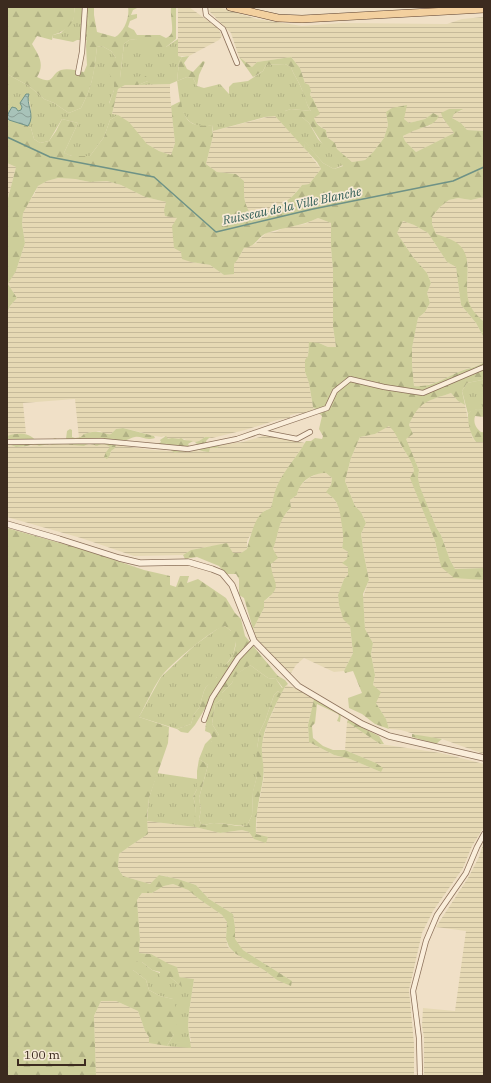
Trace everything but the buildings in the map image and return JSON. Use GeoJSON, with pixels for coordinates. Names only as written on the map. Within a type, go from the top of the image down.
{"type":"FeatureCollection","features":[{"type":"Feature","properties":{"kind":"main road"},"geometry":{"type":"LineString","coordinates":[[230,7],[278,18],[302,19],[484,9]]}},
{"type":"Feature","properties":{"kind":"street"},"geometry":{"type":"LineString","coordinates":[[78,73],[82,52],[85,7]]}},
{"type":"Feature","properties":{"kind":"street"},"geometry":{"type":"LineString","coordinates":[[205,7],[206,15],[223,29],[237,63]]}},
{"type":"Feature","properties":{"kind":"street"},"geometry":{"type":"LineString","coordinates":[[7,442],[102,441],[188,450],[237,439],[327,408],[335,391],[350,379],[384,387],[423,393],[484,367]]}},
{"type":"Feature","properties":{"kind":"street"},"geometry":{"type":"LineString","coordinates":[[259,432],[297,439],[310,432]]}},
{"type":"Feature","properties":{"kind":"street"},"geometry":{"type":"LineString","coordinates":[[7,524],[140,563],[188,562],[222,573],[232,585],[254,641],[298,686],[362,724],[379,732],[400,739],[484,758]]}},
{"type":"Feature","properties":{"kind":"street"},"geometry":{"type":"LineString","coordinates":[[204,720],[212,698],[238,658],[254,641]]}},
{"type":"Feature","properties":{"kind":"street"},"geometry":{"type":"LineString","coordinates":[[420,1076],[419,1038],[414,991],[424,948],[437,915],[466,873],[484,834]]}},
{"type":"Feature","properties":{"kind":"shaded area"},"geometry":{"type":"Polygon","coordinates":[[[178,7],[189,7],[218,28],[222,36],[219,40],[189,56],[178,56],[178,7]]]}},
{"type":"Feature","properties":{"kind":"shaded area"},"geometry":{"type":"Polygon","coordinates":[[[211,7],[218,7],[257,19],[302,26],[342,23],[447,24],[462,19],[484,17],[484,131],[467,130],[461,123],[452,118],[454,114],[462,110],[449,109],[443,120],[450,126],[454,133],[416,152],[405,141],[403,136],[417,129],[430,126],[433,113],[425,119],[409,123],[404,119],[386,112],[388,125],[384,138],[365,160],[352,162],[337,149],[335,143],[327,137],[326,130],[315,121],[314,118],[318,110],[310,95],[311,91],[305,83],[300,68],[291,57],[257,62],[252,67],[244,62],[239,57],[231,33],[209,11],[211,7]]]}},
{"type":"Feature","properties":{"kind":"shaded area"},"geometry":{"type":"Polygon","coordinates":[[[170,84],[175,143],[171,155],[159,151],[147,144],[112,114],[118,89],[125,85],[170,84]]]}},
{"type":"Feature","properties":{"kind":"shaded area"},"geometry":{"type":"Polygon","coordinates":[[[275,116],[302,145],[321,169],[309,184],[302,185],[288,201],[275,209],[252,216],[246,207],[244,181],[236,174],[217,172],[206,164],[213,131],[275,116]]]}},
{"type":"Feature","properties":{"kind":"shaded area"},"geometry":{"type":"Polygon","coordinates":[[[7,163],[16,167],[7,202],[7,163]]]}},
{"type":"Feature","properties":{"kind":"shaded area"},"geometry":{"type":"Polygon","coordinates":[[[58,178],[90,182],[107,181],[121,185],[145,197],[166,202],[164,210],[177,218],[181,252],[191,262],[210,265],[224,275],[238,259],[244,248],[255,244],[266,233],[275,232],[286,227],[305,224],[318,218],[331,223],[333,327],[336,348],[328,347],[319,343],[308,348],[305,372],[309,383],[314,408],[313,410],[305,414],[299,413],[290,415],[290,418],[277,420],[245,430],[212,438],[205,437],[195,442],[184,439],[168,439],[164,436],[148,435],[123,428],[116,429],[111,434],[106,435],[100,431],[91,432],[84,434],[79,438],[75,399],[23,403],[26,434],[7,436],[7,313],[10,306],[17,298],[8,284],[16,271],[25,243],[22,224],[26,204],[34,195],[38,186],[47,181],[58,178]]]}},
{"type":"Feature","properties":{"kind":"shaded area"},"geometry":{"type":"Polygon","coordinates":[[[484,197],[484,322],[473,312],[469,304],[467,295],[468,263],[454,241],[436,234],[432,224],[432,217],[440,207],[449,200],[458,198],[471,200],[484,197]]]}},
{"type":"Feature","properties":{"kind":"shaded area"},"geometry":{"type":"Polygon","coordinates":[[[403,221],[428,233],[447,262],[456,267],[461,305],[476,323],[484,338],[484,362],[440,381],[421,387],[414,386],[412,348],[418,318],[425,312],[430,303],[427,293],[431,283],[427,273],[413,257],[397,233],[403,221]]]}},
{"type":"Feature","properties":{"kind":"shaded area"},"geometry":{"type":"Polygon","coordinates":[[[451,393],[458,401],[465,405],[472,437],[476,442],[484,442],[484,568],[455,569],[419,485],[419,470],[405,439],[413,434],[409,425],[414,413],[424,402],[451,393]]]}},
{"type":"Feature","properties":{"kind":"shaded area"},"geometry":{"type":"Polygon","coordinates":[[[389,425],[396,432],[400,444],[412,462],[415,490],[435,541],[441,567],[473,579],[484,580],[484,754],[442,739],[421,736],[401,730],[389,729],[386,719],[376,703],[373,685],[375,675],[371,654],[373,643],[365,629],[363,597],[369,580],[361,534],[366,523],[361,512],[355,506],[345,481],[351,458],[360,437],[375,434],[389,425]]]}},
{"type":"Feature","properties":{"kind":"shaded area"},"geometry":{"type":"Polygon","coordinates":[[[266,435],[305,443],[277,486],[271,508],[264,511],[247,541],[247,549],[241,553],[233,554],[230,549],[211,546],[191,550],[183,555],[134,556],[81,538],[7,517],[7,444],[16,447],[31,446],[35,444],[39,446],[60,444],[108,444],[111,447],[106,452],[110,455],[116,444],[153,450],[189,452],[197,450],[205,452],[210,448],[217,448],[219,445],[243,442],[266,435]]]}},
{"type":"Feature","properties":{"kind":"shaded area"},"geometry":{"type":"Polygon","coordinates":[[[319,473],[326,473],[332,478],[332,497],[338,505],[341,516],[344,539],[342,548],[348,552],[348,575],[344,579],[338,595],[341,613],[350,626],[353,653],[344,671],[334,672],[304,658],[296,665],[291,673],[262,646],[256,638],[253,629],[264,608],[264,601],[270,597],[273,576],[271,571],[273,549],[283,516],[291,508],[290,500],[297,495],[298,487],[309,478],[319,473]]]}},
{"type":"Feature","properties":{"kind":"shaded area"},"geometry":{"type":"Polygon","coordinates":[[[286,685],[295,688],[314,699],[308,725],[309,742],[334,755],[350,759],[381,772],[376,763],[345,750],[347,722],[380,744],[441,753],[484,764],[484,827],[472,846],[463,868],[433,911],[422,933],[409,990],[414,1044],[414,1076],[96,1076],[94,1016],[101,1001],[116,1001],[138,1011],[145,1031],[149,1037],[167,1046],[191,1041],[188,1026],[194,979],[179,977],[177,967],[169,965],[151,954],[139,953],[140,939],[137,900],[142,893],[152,893],[164,886],[173,884],[188,890],[222,915],[227,922],[226,939],[228,947],[236,954],[264,970],[277,980],[292,981],[243,950],[235,940],[233,914],[209,899],[196,885],[160,875],[150,884],[123,876],[118,868],[119,854],[148,834],[147,821],[195,827],[220,833],[242,830],[256,834],[257,813],[264,776],[262,743],[267,725],[286,685]]]}},
{"type":"Feature","properties":{"kind":"shaded area"},"geometry":{"type":"Polygon","coordinates":[[[484,841],[484,1076],[424,1076],[424,1037],[422,1026],[423,1008],[455,1011],[466,931],[436,927],[468,878],[479,857],[484,841]]]}},
{"type":"Feature","properties":{"kind":"green space"},"geometry":{"type":"Polygon","coordinates":[[[7,7],[75,7],[74,18],[72,23],[67,28],[53,35],[52,40],[37,36],[32,44],[39,56],[41,64],[37,77],[47,80],[50,80],[58,72],[64,69],[84,72],[87,65],[86,46],[89,17],[82,7],[94,7],[97,32],[115,37],[121,32],[126,24],[128,7],[139,7],[133,10],[131,15],[137,14],[137,18],[130,21],[128,27],[134,30],[137,35],[160,35],[166,38],[172,32],[171,8],[176,7],[176,39],[166,47],[147,48],[136,39],[129,40],[124,44],[120,78],[146,76],[148,81],[138,85],[125,85],[118,89],[112,114],[106,112],[114,90],[114,80],[108,73],[116,58],[111,51],[102,46],[97,47],[92,79],[85,100],[81,108],[69,113],[54,103],[44,99],[29,86],[7,74],[7,7]]]}},
{"type":"Feature","properties":{"kind":"green space"},"geometry":{"type":"Polygon","coordinates":[[[75,7],[82,7],[89,17],[87,40],[77,40],[73,42],[53,38],[53,35],[61,33],[73,20],[75,7]]]}},
{"type":"Feature","properties":{"kind":"green space"},"geometry":{"type":"Polygon","coordinates":[[[136,39],[166,47],[178,39],[178,56],[182,57],[179,62],[177,81],[170,84],[138,85],[148,81],[120,78],[124,44],[129,40],[136,39]]]}},
{"type":"Feature","properties":{"kind":"green space"},"geometry":{"type":"Polygon","coordinates":[[[102,46],[111,51],[116,58],[114,90],[109,103],[112,114],[118,115],[110,120],[104,137],[90,156],[72,156],[64,153],[78,123],[62,119],[49,141],[40,143],[34,139],[31,128],[28,126],[31,115],[28,98],[29,95],[23,99],[21,110],[18,111],[16,108],[12,107],[7,117],[7,74],[29,86],[44,99],[54,103],[69,113],[81,108],[85,100],[92,78],[97,47],[102,46]]]}},
{"type":"Feature","properties":{"kind":"green space"},"geometry":{"type":"Polygon","coordinates":[[[189,56],[184,63],[187,69],[193,72],[203,61],[205,62],[199,75],[197,86],[193,78],[187,77],[177,81],[179,62],[182,57],[189,56]]]}},
{"type":"Feature","properties":{"kind":"green space"},"geometry":{"type":"Polygon","coordinates":[[[239,57],[252,67],[257,62],[291,57],[300,68],[305,83],[309,85],[311,91],[310,95],[320,114],[314,118],[316,122],[326,130],[327,137],[335,143],[337,149],[352,162],[365,160],[384,138],[388,125],[386,112],[392,108],[407,105],[404,119],[409,123],[425,119],[433,113],[439,116],[432,124],[403,136],[405,141],[416,152],[454,133],[441,113],[449,109],[463,109],[454,114],[452,118],[461,123],[467,130],[484,131],[484,197],[471,200],[458,198],[449,200],[440,207],[432,217],[432,224],[436,234],[454,241],[461,247],[465,254],[468,271],[468,297],[473,310],[484,322],[484,338],[476,323],[461,305],[456,267],[447,262],[428,233],[403,221],[397,233],[413,257],[427,273],[431,283],[427,293],[430,303],[425,312],[418,318],[412,348],[414,386],[439,382],[484,362],[484,379],[467,383],[462,391],[465,405],[458,401],[451,393],[430,400],[421,406],[413,417],[409,425],[413,434],[406,439],[419,470],[418,478],[420,487],[450,560],[455,569],[484,568],[484,580],[454,578],[441,567],[435,541],[410,478],[414,471],[412,464],[395,433],[389,426],[375,434],[360,437],[351,458],[345,481],[355,506],[361,512],[366,523],[361,534],[369,580],[363,594],[365,629],[373,643],[371,654],[375,675],[373,685],[381,692],[376,703],[386,719],[389,729],[375,724],[362,714],[349,708],[348,698],[362,693],[353,671],[345,673],[344,671],[353,653],[350,626],[343,619],[338,595],[344,579],[348,575],[348,567],[342,563],[347,559],[348,552],[342,548],[343,534],[337,503],[326,492],[331,485],[332,478],[326,473],[312,476],[304,482],[298,490],[297,495],[290,500],[291,508],[281,522],[273,549],[278,558],[271,564],[276,588],[264,601],[264,608],[253,629],[244,598],[239,595],[239,579],[236,574],[226,574],[219,566],[197,557],[185,559],[183,555],[191,550],[227,543],[233,553],[241,553],[247,549],[250,536],[258,518],[261,514],[271,508],[274,494],[280,480],[306,441],[311,441],[315,438],[322,439],[323,436],[319,429],[322,416],[313,407],[309,383],[305,372],[305,360],[308,356],[309,342],[319,343],[328,347],[336,347],[333,327],[331,223],[318,218],[306,223],[264,234],[255,243],[244,248],[234,264],[234,274],[224,275],[210,265],[182,259],[181,252],[174,248],[172,226],[177,218],[165,216],[164,210],[166,202],[145,197],[121,185],[107,181],[90,182],[58,178],[47,181],[38,186],[23,213],[22,224],[25,243],[16,271],[8,284],[17,298],[10,306],[7,313],[7,202],[16,167],[7,163],[7,121],[9,120],[24,124],[31,128],[34,139],[40,143],[49,141],[62,119],[78,123],[64,153],[72,156],[90,156],[104,137],[110,120],[118,115],[129,122],[147,144],[159,151],[171,155],[175,143],[171,106],[181,101],[184,114],[190,122],[205,126],[212,125],[213,136],[206,164],[217,172],[236,174],[244,181],[244,195],[252,216],[274,209],[292,197],[302,185],[309,184],[321,169],[317,162],[305,149],[303,139],[323,163],[334,169],[343,166],[323,145],[309,123],[302,117],[288,118],[285,111],[291,109],[311,111],[291,67],[285,64],[266,65],[263,71],[253,77],[239,57]]]}},
{"type":"Feature","properties":{"kind":"green space"},"geometry":{"type":"Polygon","coordinates":[[[285,64],[291,67],[311,111],[291,109],[285,111],[294,116],[302,117],[309,123],[318,139],[343,165],[334,169],[323,163],[304,141],[305,149],[275,116],[265,117],[213,131],[212,125],[201,126],[192,123],[184,114],[180,101],[177,81],[187,77],[193,78],[197,86],[204,88],[220,84],[229,94],[229,87],[233,83],[248,81],[263,71],[266,65],[285,64]]]}},
{"type":"Feature","properties":{"kind":"green space"},"geometry":{"type":"Polygon","coordinates":[[[484,379],[484,410],[475,410],[468,414],[462,391],[467,383],[484,379]]]}},
{"type":"Feature","properties":{"kind":"green space"},"geometry":{"type":"Polygon","coordinates":[[[472,410],[484,410],[484,417],[475,416],[474,419],[476,427],[481,432],[484,432],[484,442],[476,442],[472,436],[469,425],[468,414],[472,410]]]}},
{"type":"Feature","properties":{"kind":"green space"},"geometry":{"type":"Polygon","coordinates":[[[123,428],[154,436],[155,438],[149,439],[135,437],[116,444],[115,448],[111,451],[107,459],[104,457],[110,447],[106,445],[100,444],[97,446],[89,444],[84,446],[50,444],[39,446],[35,444],[16,447],[8,444],[9,441],[7,439],[7,436],[19,434],[30,436],[36,441],[51,440],[55,438],[59,440],[66,439],[67,431],[70,429],[72,430],[72,437],[75,438],[92,432],[111,434],[116,429],[123,428]]]}},
{"type":"Feature","properties":{"kind":"green space"},"geometry":{"type":"Polygon","coordinates":[[[166,436],[168,439],[181,438],[184,440],[193,441],[188,444],[190,447],[198,445],[195,442],[205,437],[210,437],[206,441],[207,444],[216,442],[219,446],[217,448],[210,448],[209,452],[199,450],[175,453],[169,449],[157,445],[161,442],[160,440],[166,436]]]}},
{"type":"Feature","properties":{"kind":"green space"},"geometry":{"type":"Polygon","coordinates":[[[7,528],[85,550],[144,570],[170,576],[170,585],[176,587],[180,576],[189,576],[187,583],[198,579],[226,598],[235,613],[241,619],[245,636],[278,676],[285,680],[288,684],[283,688],[276,679],[268,678],[250,665],[236,675],[232,683],[222,693],[222,699],[215,704],[212,724],[219,735],[217,741],[210,742],[212,737],[210,733],[205,731],[207,716],[206,707],[195,725],[188,733],[181,732],[177,729],[191,724],[194,714],[199,708],[206,687],[217,677],[218,669],[229,662],[236,642],[230,640],[226,635],[231,631],[225,626],[211,633],[164,673],[154,687],[139,717],[169,727],[168,743],[149,798],[147,817],[148,834],[119,854],[118,868],[123,876],[150,884],[159,875],[196,885],[209,899],[233,914],[235,939],[243,950],[292,981],[291,986],[277,980],[264,970],[236,954],[229,947],[226,939],[227,922],[222,915],[188,890],[173,884],[164,886],[152,893],[142,893],[137,900],[140,939],[139,953],[151,954],[177,967],[182,987],[170,977],[165,982],[160,978],[160,972],[152,970],[142,962],[133,962],[133,970],[146,980],[149,990],[160,996],[173,999],[179,1017],[174,1034],[167,1046],[149,1043],[149,1037],[145,1031],[138,1011],[116,1001],[101,1001],[94,1016],[96,1076],[7,1076],[7,528]]]}},
{"type":"Feature","properties":{"kind":"green space"},"geometry":{"type":"Polygon","coordinates":[[[225,626],[231,631],[236,642],[233,655],[214,681],[206,687],[199,708],[194,714],[191,724],[177,729],[139,717],[161,677],[195,645],[220,627],[225,626]]]}},
{"type":"Feature","properties":{"kind":"green space"},"geometry":{"type":"Polygon","coordinates":[[[250,665],[268,678],[276,679],[282,688],[286,685],[281,694],[278,691],[274,695],[260,731],[257,748],[257,776],[253,792],[252,815],[247,826],[218,823],[204,825],[201,824],[199,819],[201,810],[199,798],[208,765],[199,759],[205,744],[212,737],[211,742],[219,735],[212,724],[215,704],[222,699],[222,693],[232,683],[235,675],[250,665]]]}},
{"type":"Feature","properties":{"kind":"green space"},"geometry":{"type":"Polygon","coordinates":[[[278,691],[281,694],[267,725],[262,745],[263,775],[257,813],[256,834],[268,837],[266,843],[254,839],[249,832],[242,830],[220,833],[195,827],[195,805],[193,797],[197,789],[199,759],[208,765],[199,798],[201,810],[199,819],[201,824],[218,823],[247,826],[252,815],[253,791],[257,776],[257,748],[260,731],[274,695],[278,691]]]}},
{"type":"Feature","properties":{"kind":"green space"},"geometry":{"type":"Polygon","coordinates":[[[316,698],[318,701],[323,702],[341,713],[340,722],[337,721],[339,716],[338,714],[317,704],[315,723],[312,726],[313,738],[323,746],[333,750],[345,750],[376,763],[383,768],[381,772],[350,759],[334,755],[309,742],[308,725],[314,699],[316,698]]]}},
{"type":"Feature","properties":{"kind":"green space"},"geometry":{"type":"Polygon","coordinates":[[[349,718],[362,725],[363,728],[379,736],[384,744],[380,744],[347,722],[349,718]]]}},
{"type":"Feature","properties":{"kind":"green space"},"geometry":{"type":"Polygon","coordinates":[[[412,734],[442,739],[436,744],[412,737],[412,734]]]}},
{"type":"Feature","properties":{"kind":"green space"},"geometry":{"type":"Polygon","coordinates":[[[157,773],[197,779],[197,789],[193,797],[196,809],[195,827],[147,821],[149,798],[157,773]]]}},
{"type":"Feature","properties":{"kind":"green space"},"geometry":{"type":"Polygon","coordinates":[[[132,961],[142,962],[152,970],[170,977],[181,986],[179,977],[194,979],[188,1026],[191,1048],[167,1046],[174,1034],[173,999],[160,996],[149,990],[146,980],[133,970],[132,961]]]}},
{"type":"Feature","properties":{"kind":"water"},"geometry":{"type":"Polygon","coordinates":[[[26,94],[29,94],[28,101],[31,113],[28,126],[9,120],[7,117],[12,107],[16,108],[18,111],[21,110],[22,107],[20,103],[26,94]]]}},
{"type":"Feature","properties":{"kind":"waterway","name":"Ruisseau de la Ville Blanche"},"geometry":{"type":"LineString","coordinates":[[7,137],[50,157],[154,177],[216,232],[313,209],[453,181],[484,167]]}}]}
